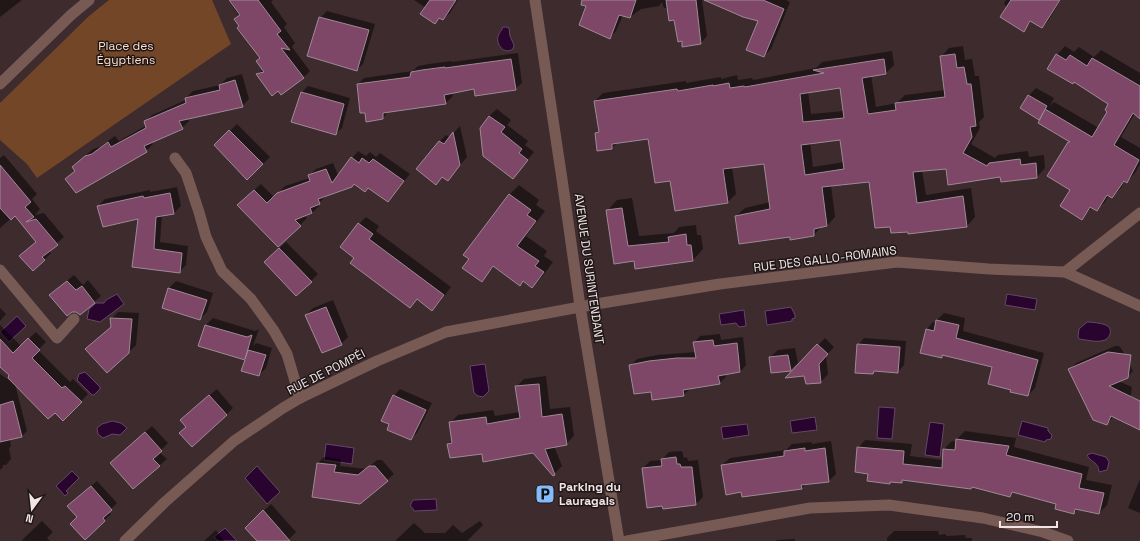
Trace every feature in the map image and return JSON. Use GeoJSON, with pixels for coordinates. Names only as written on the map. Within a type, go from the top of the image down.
{"type":"FeatureCollection","features":[{"type":"Feature","properties":{"kind":"street"},"geometry":{"type":"LineString","coordinates":[[0,84],[71,15],[89,0]]}},
{"type":"Feature","properties":{"kind":"street","name":"AVENUE DU SURINTENDANT"},"geometry":{"type":"LineString","coordinates":[[535,0],[580,306],[619,541]]}},
{"type":"Feature","properties":{"kind":"street"},"geometry":{"type":"LineString","coordinates":[[174,158],[186,173],[198,206],[206,237],[222,271],[251,299],[274,331],[287,354],[300,398]]}},
{"type":"Feature","properties":{"kind":"street"},"geometry":{"type":"LineString","coordinates":[[1065,272],[1140,213]]}},
{"type":"Feature","properties":{"kind":"street","name":"RUE DES GALLO-ROMAINS"},"geometry":{"type":"LineString","coordinates":[[580,306],[720,284],[897,262],[989,269],[1065,272],[1140,306]]}},
{"type":"Feature","properties":{"kind":"street"},"geometry":{"type":"LineString","coordinates":[[0,270],[56,338],[74,319]]}},
{"type":"Feature","properties":{"kind":"street","name":"RUE DE POMPÉI"},"geometry":{"type":"LineString","coordinates":[[125,541],[165,502],[234,441],[300,398],[377,361],[446,332],[580,306]]}},
{"type":"Feature","properties":{"kind":"street"},"geometry":{"type":"LineString","coordinates":[[627,541],[810,508],[889,505],[983,518],[1043,532],[1068,541]]}},
{"type":"Feature","properties":{"kind":"green space","name":"Place des Égyptiens"},"geometry":{"type":"Polygon","coordinates":[[[109,0],[212,0],[231,44],[37,178],[27,164],[0,140],[0,103],[89,16],[109,0]]]}},
{"type":"Feature","properties":{"kind":"shaded area"},"geometry":{"type":"Polygon","coordinates":[[[503,27],[509,28],[510,36],[514,45],[513,49],[510,51],[501,48],[498,43],[498,36],[503,27]]]}},
{"type":"Feature","properties":{"kind":"shaded area"},"geometry":{"type":"Polygon","coordinates":[[[117,294],[124,304],[100,322],[87,319],[89,309],[96,303],[104,303],[106,300],[117,294]]]}},
{"type":"Feature","properties":{"kind":"shaded area"},"geometry":{"type":"Polygon","coordinates":[[[1007,294],[1037,299],[1035,310],[1005,305],[1007,294]]]}},
{"type":"Feature","properties":{"kind":"shaded area"},"geometry":{"type":"Polygon","coordinates":[[[791,307],[795,315],[795,318],[792,319],[792,321],[767,325],[765,311],[791,307]]]}},
{"type":"Feature","properties":{"kind":"shaded area"},"geometry":{"type":"Polygon","coordinates":[[[744,310],[746,326],[739,327],[736,323],[721,325],[719,314],[744,310]]]}},
{"type":"Feature","properties":{"kind":"shaded area"},"geometry":{"type":"Polygon","coordinates":[[[17,316],[26,326],[9,342],[0,332],[17,316]]]}},
{"type":"Feature","properties":{"kind":"shaded area"},"geometry":{"type":"Polygon","coordinates":[[[1087,322],[1094,322],[1108,326],[1110,328],[1109,337],[1105,340],[1099,341],[1079,339],[1079,329],[1087,322]]]}},
{"type":"Feature","properties":{"kind":"shaded area"},"geometry":{"type":"Polygon","coordinates":[[[485,364],[489,391],[483,397],[474,393],[470,366],[485,364]]]}},
{"type":"Feature","properties":{"kind":"shaded area"},"geometry":{"type":"Polygon","coordinates":[[[85,372],[100,387],[94,395],[92,395],[77,380],[79,374],[85,372]]]}},
{"type":"Feature","properties":{"kind":"shaded area"},"geometry":{"type":"Polygon","coordinates":[[[879,407],[895,408],[892,439],[877,438],[879,407]]]}},
{"type":"Feature","properties":{"kind":"shaded area"},"geometry":{"type":"Polygon","coordinates":[[[815,417],[817,430],[792,433],[790,421],[815,417]]]}},
{"type":"Feature","properties":{"kind":"shaded area"},"geometry":{"type":"Polygon","coordinates":[[[112,421],[121,423],[127,428],[120,435],[112,434],[103,438],[98,434],[97,428],[102,424],[112,421]]]}},
{"type":"Feature","properties":{"kind":"shaded area"},"geometry":{"type":"Polygon","coordinates":[[[1022,421],[1048,428],[1048,431],[1052,435],[1051,439],[1046,440],[1045,442],[1018,435],[1022,421]]]}},
{"type":"Feature","properties":{"kind":"shaded area"},"geometry":{"type":"Polygon","coordinates":[[[930,422],[944,424],[940,457],[925,455],[930,422]]]}},
{"type":"Feature","properties":{"kind":"shaded area"},"geometry":{"type":"Polygon","coordinates":[[[747,424],[749,435],[723,439],[721,427],[747,424]]]}},
{"type":"Feature","properties":{"kind":"shaded area"},"geometry":{"type":"Polygon","coordinates":[[[326,444],[354,448],[352,464],[324,460],[326,444]]]}},
{"type":"Feature","properties":{"kind":"shaded area"},"geometry":{"type":"Polygon","coordinates":[[[1092,453],[1106,457],[1109,462],[1107,470],[1099,472],[1098,466],[1087,455],[1092,453]]]}},
{"type":"Feature","properties":{"kind":"shaded area"},"geometry":{"type":"Polygon","coordinates":[[[257,466],[280,492],[267,504],[245,478],[257,466]]]}},
{"type":"Feature","properties":{"kind":"shaded area"},"geometry":{"type":"Polygon","coordinates":[[[72,471],[79,478],[66,491],[68,493],[65,496],[56,486],[72,471]]]}},
{"type":"Feature","properties":{"kind":"shaded area"},"geometry":{"type":"Polygon","coordinates":[[[436,499],[437,510],[414,511],[411,505],[413,500],[436,499]]]}},
{"type":"Feature","properties":{"kind":"shaded area"},"geometry":{"type":"Polygon","coordinates":[[[225,528],[237,541],[218,541],[214,537],[225,528]]]}},
{"type":"Feature","properties":{"kind":"building"},"geometry":{"type":"Polygon","coordinates":[[[229,0],[258,0],[281,31],[277,34],[290,50],[281,48],[304,78],[281,95],[278,91],[272,96],[256,74],[264,72],[256,61],[260,58],[237,28],[239,26],[234,19],[240,15],[229,0]]]}},
{"type":"Feature","properties":{"kind":"building"},"geometry":{"type":"Polygon","coordinates":[[[430,0],[456,0],[443,20],[439,18],[435,24],[420,14],[430,0]]]}},
{"type":"Feature","properties":{"kind":"building"},"geometry":{"type":"Polygon","coordinates":[[[582,0],[636,0],[630,18],[619,15],[610,39],[579,25],[586,6],[581,5],[582,0]]]}},
{"type":"Feature","properties":{"kind":"building"},"geometry":{"type":"Polygon","coordinates":[[[666,0],[696,0],[701,44],[682,47],[682,41],[678,42],[674,20],[669,21],[666,0]]]}},
{"type":"Feature","properties":{"kind":"building"},"geometry":{"type":"Polygon","coordinates":[[[704,0],[763,0],[784,9],[764,57],[746,50],[758,21],[743,17],[704,0]]]}},
{"type":"Feature","properties":{"kind":"building"},"geometry":{"type":"Polygon","coordinates":[[[1011,0],[1060,0],[1042,28],[1030,21],[1024,32],[1000,17],[1011,0]]]}},
{"type":"Feature","properties":{"kind":"building"},"geometry":{"type":"Polygon","coordinates":[[[319,17],[369,30],[357,71],[307,56],[319,17]]]}},
{"type":"Feature","properties":{"kind":"building"},"geometry":{"type":"Polygon","coordinates":[[[955,54],[957,68],[964,67],[967,84],[971,84],[976,126],[970,127],[972,137],[963,153],[987,166],[989,163],[1020,159],[1021,165],[1036,163],[1037,178],[1001,182],[1000,177],[948,185],[946,169],[913,172],[917,203],[963,196],[967,227],[908,234],[908,232],[891,233],[890,227],[875,228],[869,182],[822,187],[827,226],[814,229],[814,236],[790,240],[790,237],[739,244],[735,216],[770,209],[764,164],[723,169],[728,203],[675,211],[670,181],[655,183],[648,139],[612,144],[612,149],[597,151],[595,133],[599,132],[594,101],[729,83],[730,88],[745,87],[824,73],[813,70],[884,59],[886,74],[862,78],[868,114],[896,110],[895,103],[945,97],[940,56],[955,54]],[[840,88],[800,94],[803,122],[844,118],[840,88]],[[840,140],[801,145],[805,175],[844,169],[840,140]]]}},
{"type":"Feature","properties":{"kind":"building"},"geometry":{"type":"Polygon","coordinates":[[[1056,54],[1066,60],[1070,55],[1087,66],[1092,58],[1140,86],[1140,119],[1133,113],[1114,145],[1139,160],[1127,183],[1124,181],[1112,198],[1107,195],[1097,211],[1090,207],[1082,220],[1060,206],[1070,190],[1047,176],[1068,142],[1070,142],[1038,123],[1045,109],[1092,137],[1107,112],[1105,110],[1108,104],[1074,82],[1073,84],[1047,69],[1056,54]]]}},
{"type":"Feature","properties":{"kind":"building"},"geometry":{"type":"Polygon","coordinates":[[[511,59],[516,90],[475,96],[474,89],[444,95],[446,104],[383,113],[383,119],[366,122],[365,113],[360,113],[357,84],[410,77],[411,72],[422,70],[511,59]]]}},
{"type":"Feature","properties":{"kind":"building"},"geometry":{"type":"Polygon","coordinates":[[[235,80],[243,107],[179,121],[183,129],[144,146],[147,152],[76,193],[65,179],[75,171],[72,167],[85,156],[92,154],[108,142],[111,147],[146,128],[144,121],[186,103],[185,98],[220,90],[219,85],[235,80]]]}},
{"type":"Feature","properties":{"kind":"building"},"geometry":{"type":"Polygon","coordinates":[[[301,92],[344,104],[336,135],[291,122],[301,92]]]}},
{"type":"Feature","properties":{"kind":"building"},"geometry":{"type":"Polygon","coordinates":[[[1028,95],[1047,106],[1039,120],[1020,108],[1028,95]]]}},
{"type":"Feature","properties":{"kind":"building"},"geometry":{"type":"Polygon","coordinates":[[[489,116],[505,127],[501,132],[522,149],[519,153],[528,160],[513,179],[483,156],[480,128],[489,116]]]}},
{"type":"Feature","properties":{"kind":"building"},"geometry":{"type":"Polygon","coordinates":[[[229,130],[263,164],[247,180],[214,145],[229,130]]]}},
{"type":"Feature","properties":{"kind":"building"},"geometry":{"type":"Polygon","coordinates":[[[453,132],[460,165],[448,181],[442,177],[436,185],[416,169],[439,141],[444,144],[453,132]]]}},
{"type":"Feature","properties":{"kind":"building"},"geometry":{"type":"Polygon","coordinates":[[[351,157],[359,163],[362,158],[369,163],[373,159],[404,181],[388,202],[368,188],[365,192],[354,184],[352,187],[318,199],[320,204],[310,208],[312,213],[295,220],[301,226],[278,247],[237,205],[254,190],[267,203],[277,193],[310,181],[308,175],[326,169],[332,183],[351,157]]]}},
{"type":"Feature","properties":{"kind":"building"},"geometry":{"type":"Polygon","coordinates":[[[0,165],[31,202],[25,207],[34,217],[26,222],[36,219],[58,245],[42,257],[45,260],[33,271],[19,256],[36,242],[15,216],[11,220],[0,208],[0,165]]]}},
{"type":"Feature","properties":{"kind":"building"},"geometry":{"type":"Polygon","coordinates":[[[170,193],[174,214],[156,217],[154,249],[182,253],[180,273],[132,267],[138,219],[103,227],[97,206],[143,196],[144,198],[170,193]]]}},
{"type":"Feature","properties":{"kind":"building"},"geometry":{"type":"Polygon","coordinates":[[[509,194],[531,210],[527,215],[536,221],[517,246],[539,261],[535,266],[544,272],[532,288],[523,281],[520,286],[493,266],[482,282],[462,268],[469,259],[463,255],[509,194]]]}},
{"type":"Feature","properties":{"kind":"building"},"geometry":{"type":"Polygon","coordinates":[[[622,208],[628,246],[669,242],[668,237],[686,234],[687,245],[691,245],[693,261],[635,269],[634,261],[614,264],[606,210],[622,208]]]}},
{"type":"Feature","properties":{"kind":"building"},"geometry":{"type":"Polygon","coordinates":[[[358,223],[373,234],[369,239],[444,295],[432,311],[417,299],[410,308],[350,263],[354,258],[340,247],[358,223]]]}},
{"type":"Feature","properties":{"kind":"building"},"geometry":{"type":"Polygon","coordinates":[[[279,248],[312,282],[296,296],[264,262],[279,248]]]}},
{"type":"Feature","properties":{"kind":"building"},"geometry":{"type":"Polygon","coordinates":[[[67,281],[76,290],[82,286],[95,303],[80,315],[76,312],[72,312],[67,316],[49,295],[67,281]]]}},
{"type":"Feature","properties":{"kind":"building"},"geometry":{"type":"Polygon","coordinates":[[[168,288],[207,300],[200,320],[162,308],[168,288]]]}},
{"type":"Feature","properties":{"kind":"building"},"geometry":{"type":"Polygon","coordinates":[[[326,307],[342,345],[322,353],[305,315],[326,307]]]}},
{"type":"Feature","properties":{"kind":"building"},"geometry":{"type":"Polygon","coordinates":[[[110,318],[132,319],[129,353],[107,373],[85,349],[111,327],[110,318]]]}},
{"type":"Feature","properties":{"kind":"building"},"geometry":{"type":"Polygon","coordinates":[[[936,320],[959,325],[956,338],[1038,360],[1028,396],[1010,392],[1011,390],[988,384],[992,367],[942,355],[942,358],[920,353],[926,329],[934,331],[936,320]]]}},
{"type":"Feature","properties":{"kind":"building"},"geometry":{"type":"Polygon","coordinates":[[[205,325],[247,337],[252,335],[245,359],[248,350],[266,355],[259,376],[241,371],[245,360],[198,346],[205,325]]]}},
{"type":"Feature","properties":{"kind":"building"},"geometry":{"type":"Polygon","coordinates":[[[28,338],[40,350],[32,358],[62,388],[65,386],[82,402],[63,421],[55,413],[48,419],[8,378],[9,375],[0,367],[0,339],[13,353],[28,338]]]}},
{"type":"Feature","properties":{"kind":"building"},"geometry":{"type":"Polygon","coordinates":[[[713,340],[714,346],[737,343],[740,372],[718,376],[720,384],[683,390],[684,396],[652,400],[651,392],[634,394],[629,365],[677,358],[696,358],[693,342],[713,340]]]}},
{"type":"Feature","properties":{"kind":"building"},"geometry":{"type":"Polygon","coordinates":[[[817,344],[828,354],[819,364],[821,383],[806,384],[804,376],[785,378],[817,344]]]}},
{"type":"Feature","properties":{"kind":"building"},"geometry":{"type":"Polygon","coordinates":[[[857,344],[900,347],[898,373],[874,371],[873,374],[855,373],[857,344]]]}},
{"type":"Feature","properties":{"kind":"building"},"geometry":{"type":"Polygon","coordinates":[[[1108,352],[1131,355],[1128,378],[1109,386],[1140,401],[1140,430],[1111,416],[1107,425],[1093,420],[1068,369],[1108,352]]]}},
{"type":"Feature","properties":{"kind":"building"},"geometry":{"type":"Polygon","coordinates":[[[788,355],[791,371],[771,373],[769,357],[788,355]]]}},
{"type":"Feature","properties":{"kind":"building"},"geometry":{"type":"Polygon","coordinates":[[[539,384],[542,417],[562,414],[567,445],[545,449],[555,475],[553,476],[533,453],[483,462],[482,454],[450,458],[447,444],[452,443],[449,422],[486,417],[487,424],[520,418],[515,386],[539,384]]]}},
{"type":"Feature","properties":{"kind":"building"},"geometry":{"type":"Polygon","coordinates":[[[209,395],[227,415],[192,447],[179,433],[186,427],[180,420],[209,395]]]}},
{"type":"Feature","properties":{"kind":"building"},"geometry":{"type":"Polygon","coordinates":[[[393,395],[426,410],[411,440],[387,430],[389,424],[381,421],[393,395]]]}},
{"type":"Feature","properties":{"kind":"building"},"geometry":{"type":"Polygon","coordinates":[[[13,401],[22,437],[0,442],[0,405],[13,401]]]}},
{"type":"Feature","properties":{"kind":"building"},"geometry":{"type":"Polygon","coordinates":[[[145,432],[162,451],[153,459],[160,466],[133,489],[110,463],[145,432]]]}},
{"type":"Feature","properties":{"kind":"building"},"geometry":{"type":"Polygon","coordinates":[[[956,439],[1009,446],[1006,455],[1082,474],[1079,488],[1104,493],[1099,514],[1075,509],[1074,514],[1055,509],[1056,504],[1012,492],[1010,497],[972,487],[971,489],[902,480],[902,483],[890,482],[890,484],[867,481],[868,474],[855,472],[857,447],[904,451],[903,464],[942,468],[943,449],[955,450],[956,439]]]}},
{"type":"Feature","properties":{"kind":"building"},"geometry":{"type":"Polygon","coordinates":[[[805,448],[805,451],[825,448],[829,482],[801,485],[802,489],[742,497],[741,492],[726,495],[721,465],[784,456],[784,451],[805,448]]]}},
{"type":"Feature","properties":{"kind":"building"},"geometry":{"type":"Polygon","coordinates":[[[676,457],[677,464],[680,464],[681,467],[692,467],[696,505],[663,509],[662,506],[647,508],[642,468],[662,466],[661,459],[676,457]]]}},
{"type":"Feature","properties":{"kind":"building"},"geometry":{"type":"Polygon","coordinates":[[[317,463],[336,465],[334,472],[358,475],[369,466],[375,466],[388,481],[360,504],[312,497],[317,463]]]}},
{"type":"Feature","properties":{"kind":"building"},"geometry":{"type":"Polygon","coordinates":[[[91,486],[112,510],[103,518],[105,521],[85,540],[70,524],[77,517],[67,506],[91,486]]]}},
{"type":"Feature","properties":{"kind":"building"},"geometry":{"type":"Polygon","coordinates":[[[263,510],[290,541],[257,541],[245,528],[263,510]]]}},
{"type":"Feature","properties":{"kind":"place","name":"Parking du Lauragais"},"geometry":{"type":"Point","coordinates":[545,494]}}]}
